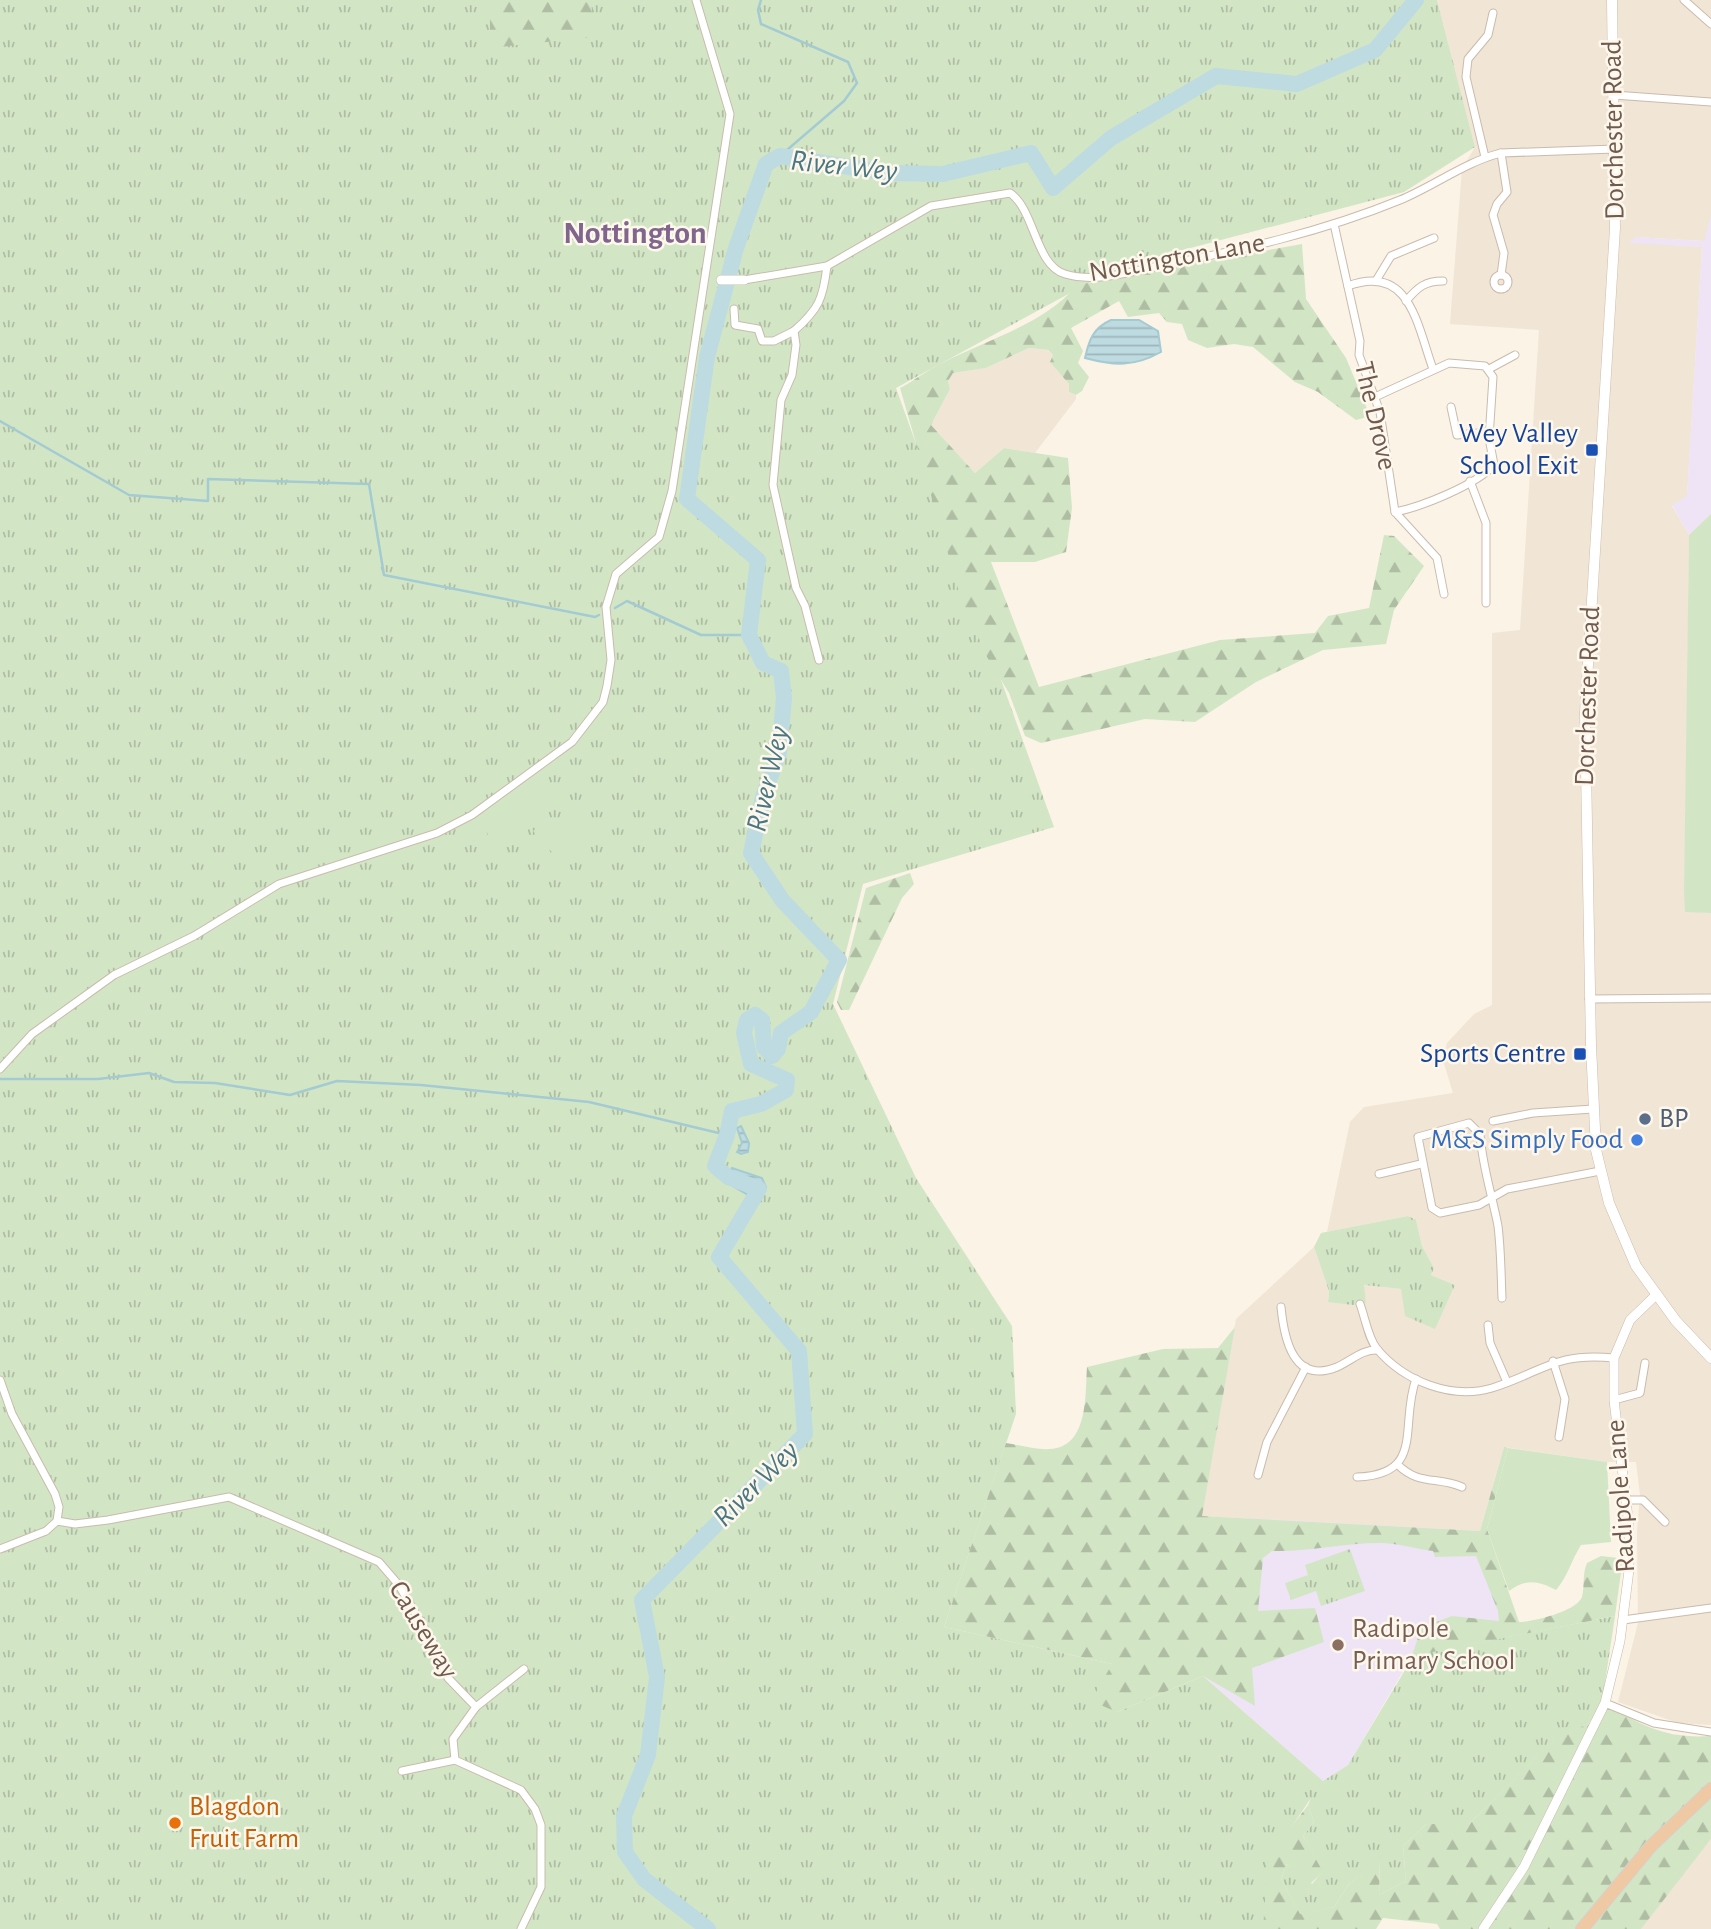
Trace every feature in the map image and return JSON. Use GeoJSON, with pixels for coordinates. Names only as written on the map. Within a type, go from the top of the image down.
{"type":"FeatureCollection","features":[{"type":"Feature","properties":{"kind":"highway"},"geometry":{"type":"LineString","coordinates":[[1582,1929],[1651,1846],[1711,1789]]}},
{"type":"Feature","properties":{"kind":"main road","name":"Dorchester Road"},"geometry":{"type":"LineString","coordinates":[[1612,0],[1615,228],[1585,713],[1593,1109],[1600,1171],[1620,1234],[1656,1295],[1711,1358]]}},
{"type":"Feature","properties":{"kind":"street"},"geometry":{"type":"LineString","coordinates":[[0,1069],[32,1034],[114,975],[194,936],[279,884],[437,833],[472,815],[585,729],[603,702],[610,674],[608,597],[616,574],[624,565],[636,560],[659,537],[670,498],[730,114],[696,0]]}},
{"type":"Feature","properties":{"kind":"street"},"geometry":{"type":"LineString","coordinates":[[1684,0],[1711,24]]}},
{"type":"Feature","properties":{"kind":"street"},"geometry":{"type":"LineString","coordinates":[[1485,157],[1466,77],[1468,59],[1488,35],[1493,13]]}},
{"type":"Feature","properties":{"kind":"street"},"geometry":{"type":"LineString","coordinates":[[1614,95],[1711,102]]}},
{"type":"Feature","properties":{"kind":"street","name":"Nottington Lane"},"geometry":{"type":"LineString","coordinates":[[744,280],[827,266],[930,206],[1010,193],[1021,200],[1042,253],[1062,274],[1097,278],[1255,247],[1334,224],[1402,199],[1485,157],[1501,153],[1615,149]]}},
{"type":"Feature","properties":{"kind":"street"},"geometry":{"type":"LineString","coordinates":[[1501,153],[1507,192],[1497,204],[1493,215],[1504,253],[1501,275]]}},
{"type":"Feature","properties":{"kind":"street","name":"The Drove"},"geometry":{"type":"LineString","coordinates":[[1334,224],[1360,341],[1359,355],[1380,412],[1395,512]]}},
{"type":"Feature","properties":{"kind":"street"},"geometry":{"type":"LineString","coordinates":[[1377,279],[1391,256],[1434,238]]}},
{"type":"Feature","properties":{"kind":"street"},"geometry":{"type":"LineString","coordinates":[[734,309],[735,325],[758,330],[762,341],[774,341],[793,331],[812,315],[824,295],[827,266]]}},
{"type":"Feature","properties":{"kind":"street"},"geometry":{"type":"LineString","coordinates":[[706,274],[721,280],[744,280]]}},
{"type":"Feature","properties":{"kind":"street"},"geometry":{"type":"LineString","coordinates":[[1348,286],[1377,279],[1395,288],[1406,301],[1433,369]]}},
{"type":"Feature","properties":{"kind":"street"},"geometry":{"type":"LineString","coordinates":[[1406,301],[1417,288],[1429,281],[1443,281]]}},
{"type":"Feature","properties":{"kind":"street"},"geometry":{"type":"LineString","coordinates":[[793,331],[796,345],[792,374],[781,400],[773,485],[796,588],[805,606],[818,660]]}},
{"type":"Feature","properties":{"kind":"street"},"geometry":{"type":"LineString","coordinates":[[1489,369],[1515,355]]}},
{"type":"Feature","properties":{"kind":"street"},"geometry":{"type":"LineString","coordinates":[[1375,397],[1449,363],[1465,362],[1485,366],[1493,377],[1489,432],[1494,465],[1487,473],[1410,509],[1395,512]]}},
{"type":"Feature","properties":{"kind":"street"},"geometry":{"type":"LineString","coordinates":[[1451,407],[1457,435],[1489,432]]}},
{"type":"Feature","properties":{"kind":"street"},"geometry":{"type":"LineString","coordinates":[[1470,481],[1485,513],[1486,603]]}},
{"type":"Feature","properties":{"kind":"street"},"geometry":{"type":"LineString","coordinates":[[1395,512],[1437,558],[1444,594]]}},
{"type":"Feature","properties":{"kind":"street"},"geometry":{"type":"LineString","coordinates":[[1590,999],[1711,998]]}},
{"type":"Feature","properties":{"kind":"street"},"geometry":{"type":"LineString","coordinates":[[1493,1121],[1533,1113],[1593,1109]]}},
{"type":"Feature","properties":{"kind":"street"},"geometry":{"type":"LineString","coordinates":[[1502,1298],[1498,1230],[1491,1198],[1480,1134],[1472,1124],[1422,1134],[1417,1141],[1434,1212],[1479,1205],[1491,1198],[1507,1189],[1600,1171]]}},
{"type":"Feature","properties":{"kind":"street"},"geometry":{"type":"LineString","coordinates":[[1379,1174],[1421,1164]]}},
{"type":"Feature","properties":{"kind":"street","name":"Radipole Lane"},"geometry":{"type":"LineString","coordinates":[[1483,1929],[1530,1856],[1605,1703],[1623,1620],[1629,1570],[1627,1500],[1614,1400],[1615,1358],[1630,1320],[1656,1295]]}},
{"type":"Feature","properties":{"kind":"street"},"geometry":{"type":"LineString","coordinates":[[1360,1304],[1378,1350],[1392,1364],[1433,1387],[1479,1391],[1507,1382],[1553,1361],[1571,1357],[1615,1358]]}},
{"type":"Feature","properties":{"kind":"street"},"geometry":{"type":"LineString","coordinates":[[1280,1307],[1289,1352],[1306,1367],[1331,1368],[1370,1349],[1378,1350]]}},
{"type":"Feature","properties":{"kind":"street"},"geometry":{"type":"LineString","coordinates":[[1488,1325],[1490,1343],[1507,1382]]}},
{"type":"Feature","properties":{"kind":"street"},"geometry":{"type":"LineString","coordinates":[[1553,1361],[1565,1399],[1559,1437]]}},
{"type":"Feature","properties":{"kind":"street"},"geometry":{"type":"LineString","coordinates":[[1614,1400],[1640,1393],[1644,1363]]}},
{"type":"Feature","properties":{"kind":"street"},"geometry":{"type":"LineString","coordinates":[[1258,1475],[1267,1442],[1306,1367]]}},
{"type":"Feature","properties":{"kind":"street"},"geometry":{"type":"LineString","coordinates":[[1357,1477],[1390,1472],[1398,1465],[1407,1441],[1416,1379]]}},
{"type":"Feature","properties":{"kind":"street"},"geometry":{"type":"LineString","coordinates":[[0,1380],[12,1414],[55,1494],[59,1507],[57,1521],[46,1531],[0,1549]]}},
{"type":"Feature","properties":{"kind":"street"},"geometry":{"type":"LineString","coordinates":[[1398,1465],[1418,1480],[1445,1481],[1462,1487]]}},
{"type":"Feature","properties":{"kind":"street","name":"Causeway"},"geometry":{"type":"LineString","coordinates":[[57,1521],[75,1524],[108,1520],[229,1497],[379,1562],[398,1584],[434,1644],[448,1678],[476,1707],[453,1739],[455,1760]]}},
{"type":"Feature","properties":{"kind":"street"},"geometry":{"type":"LineString","coordinates":[[1627,1500],[1643,1500],[1665,1522]]}},
{"type":"Feature","properties":{"kind":"street"},"geometry":{"type":"LineString","coordinates":[[1623,1620],[1711,1608]]}},
{"type":"Feature","properties":{"kind":"street"},"geometry":{"type":"LineString","coordinates":[[476,1707],[524,1669]]}},
{"type":"Feature","properties":{"kind":"street"},"geometry":{"type":"LineString","coordinates":[[1605,1703],[1654,1723],[1711,1732]]}},
{"type":"Feature","properties":{"kind":"street"},"geometry":{"type":"LineString","coordinates":[[402,1771],[455,1760],[521,1790],[535,1809],[541,1825],[541,1887],[521,1929]]}},
{"type":"Feature","properties":{"kind":"shaded area"},"geometry":{"type":"Polygon","coordinates":[[[1437,0],[1711,0],[1711,216],[1705,241],[1636,237],[1630,242],[1702,247],[1687,497],[1672,506],[1689,535],[1685,911],[1711,913],[1711,1725],[1678,1723],[1618,1702],[1638,1623],[1637,1531],[1640,1495],[1636,1462],[1607,1462],[1504,1447],[1480,1531],[1201,1516],[1236,1319],[1314,1247],[1329,1291],[1328,1301],[1353,1305],[1366,1303],[1363,1285],[1402,1289],[1455,1285],[1431,1275],[1434,1268],[1422,1246],[1416,1220],[1408,1216],[1327,1232],[1350,1122],[1364,1107],[1453,1093],[1443,1060],[1447,1043],[1474,1014],[1492,1005],[1492,633],[1520,630],[1539,330],[1450,324],[1462,169],[1475,147],[1437,0]]]}},
{"type":"Feature","properties":{"kind":"shaded area"},"geometry":{"type":"Polygon","coordinates":[[[1711,216],[1711,514],[1689,535],[1672,505],[1687,496],[1702,247],[1629,243],[1636,237],[1704,241],[1711,216]]]}},
{"type":"Feature","properties":{"kind":"shaded area"},"geometry":{"type":"Polygon","coordinates":[[[1029,348],[1047,350],[1053,355],[1051,362],[1069,384],[1069,392],[1076,395],[1076,399],[1035,453],[1004,448],[975,473],[931,425],[950,389],[948,381],[953,373],[986,368],[1029,348]]]}},
{"type":"Feature","properties":{"kind":"shaded area","name":"Radipole Primary School"},"geometry":{"type":"Polygon","coordinates":[[[1249,1518],[1480,1531],[1515,1635],[1412,1656],[1348,1765],[1323,1781],[1203,1676],[1249,1518]]]}},
{"type":"Feature","properties":{"kind":"shaded area"},"geometry":{"type":"Polygon","coordinates":[[[1711,1839],[1711,1929],[1641,1929],[1642,1926],[1711,1839]]]}},
{"type":"Feature","properties":{"kind":"green space"},"geometry":{"type":"Polygon","coordinates":[[[0,0],[1437,0],[1475,147],[1404,192],[1118,267],[896,388],[1054,827],[863,884],[833,1004],[916,1178],[1012,1326],[1016,1414],[944,1627],[1112,1664],[1117,1712],[1203,1676],[1323,1781],[1348,1765],[1414,1655],[1615,1616],[1602,1702],[1586,1728],[1572,1723],[1469,1824],[1426,1824],[1403,1846],[1406,1881],[1379,1895],[1380,1862],[1349,1884],[1334,1907],[1300,1915],[1281,1879],[1287,1864],[1312,1884],[1322,1872],[1303,1836],[1314,1822],[1308,1805],[1311,1798],[1271,1858],[1264,1929],[0,1929],[0,0]]]}},
{"type":"Feature","properties":{"kind":"green space"},"geometry":{"type":"Polygon","coordinates":[[[490,0],[591,0],[594,37],[490,48],[490,0]]]}},
{"type":"Feature","properties":{"kind":"green space"},"geometry":{"type":"Polygon","coordinates":[[[1302,244],[1306,299],[1346,358],[1370,416],[1356,420],[1318,392],[1295,382],[1253,347],[1234,344],[1207,348],[1188,340],[1182,324],[1167,322],[1159,313],[1128,317],[1119,301],[1071,328],[1083,351],[1078,363],[1089,377],[1082,391],[1076,395],[1069,392],[1069,384],[1050,362],[1053,355],[1048,350],[1029,348],[986,368],[953,373],[948,381],[950,389],[931,425],[975,473],[1004,448],[1068,458],[1072,508],[1066,552],[1035,562],[991,562],[1039,687],[1220,640],[1315,633],[1328,616],[1369,608],[1384,535],[1394,536],[1424,566],[1394,610],[1386,644],[1323,650],[1256,682],[1195,722],[1145,719],[1041,743],[1025,736],[1009,693],[987,657],[960,595],[900,388],[936,366],[1032,321],[1064,299],[1077,285],[1302,244]]]}},
{"type":"Feature","properties":{"kind":"green space"},"geometry":{"type":"Polygon","coordinates":[[[1711,514],[1711,913],[1685,912],[1684,891],[1689,535],[1711,514]]]}},
{"type":"Feature","properties":{"kind":"green space"},"geometry":{"type":"Polygon","coordinates":[[[532,781],[553,809],[499,849],[478,821],[532,781]]]}},
{"type":"Feature","properties":{"kind":"green space"},"geometry":{"type":"Polygon","coordinates":[[[569,817],[590,837],[565,867],[533,831],[545,822],[553,832],[569,817]]]}},
{"type":"Feature","properties":{"kind":"green space"},"geometry":{"type":"Polygon","coordinates":[[[910,873],[914,884],[902,898],[849,1010],[841,1010],[837,1002],[866,888],[910,873]]]}},
{"type":"Feature","properties":{"kind":"green space"},"geometry":{"type":"Polygon","coordinates":[[[1408,1216],[1416,1220],[1422,1246],[1434,1268],[1431,1275],[1455,1285],[1435,1329],[1405,1316],[1401,1289],[1364,1285],[1366,1303],[1353,1305],[1328,1302],[1329,1291],[1314,1247],[1321,1233],[1408,1216]]]}},
{"type":"Feature","properties":{"kind":"green space"},"geometry":{"type":"Polygon","coordinates":[[[1235,1327],[1202,1516],[1480,1531],[1504,1447],[1508,1448],[1487,1529],[1519,1622],[1554,1615],[1572,1607],[1582,1597],[1587,1563],[1601,1556],[1618,1558],[1622,1565],[1615,1616],[1412,1656],[1421,1628],[1452,1616],[1499,1621],[1498,1611],[1476,1556],[1435,1557],[1433,1551],[1380,1543],[1272,1551],[1263,1558],[1258,1611],[1315,1608],[1324,1642],[1252,1668],[1255,1706],[1203,1676],[1117,1712],[1091,1701],[1112,1664],[944,1627],[1006,1443],[1050,1449],[1063,1446],[1072,1439],[1078,1429],[1085,1404],[1087,1367],[1163,1349],[1218,1348],[1235,1327]]]}},
{"type":"Feature","properties":{"kind":"green space"},"geometry":{"type":"Polygon","coordinates":[[[1508,1448],[1607,1462],[1611,1542],[1581,1545],[1556,1590],[1532,1582],[1521,1584],[1509,1591],[1487,1529],[1508,1448]]]}},
{"type":"Feature","properties":{"kind":"green space"},"geometry":{"type":"Polygon","coordinates":[[[1350,1549],[1365,1591],[1321,1606],[1316,1591],[1291,1600],[1285,1583],[1308,1575],[1305,1565],[1350,1549]]]}},
{"type":"Feature","properties":{"kind":"green space"},"geometry":{"type":"Polygon","coordinates":[[[1605,1703],[1631,1718],[1667,1733],[1711,1736],[1711,1839],[1641,1929],[1440,1929],[1437,1924],[1383,1918],[1376,1929],[1263,1929],[1268,1858],[1308,1805],[1314,1822],[1303,1836],[1323,1872],[1310,1884],[1287,1864],[1281,1879],[1300,1914],[1334,1907],[1349,1884],[1380,1861],[1379,1895],[1406,1881],[1403,1846],[1426,1824],[1469,1824],[1572,1722],[1586,1728],[1605,1703]]]}},
{"type":"Feature","properties":{"kind":"water"},"geometry":{"type":"Polygon","coordinates":[[[1111,320],[1139,320],[1158,331],[1161,352],[1124,364],[1085,358],[1093,335],[1111,320]]]}},
{"type":"Feature","properties":{"kind":"water"},"geometry":{"type":"Polygon","coordinates":[[[741,1126],[749,1143],[748,1152],[741,1154],[737,1152],[742,1143],[737,1128],[741,1126]]]}},
{"type":"Feature","properties":{"kind":"water"},"geometry":{"type":"Polygon","coordinates":[[[732,1168],[762,1178],[766,1187],[755,1199],[726,1182],[732,1168]]]}},
{"type":"Feature","properties":{"kind":"waterway"},"geometry":{"type":"LineString","coordinates":[[761,0],[758,10],[761,24],[848,62],[857,83],[844,101],[780,156]]}},
{"type":"Feature","properties":{"kind":"waterway","name":"River Wey"},"geometry":{"type":"LineString","coordinates":[[708,1929],[644,1879],[625,1852],[624,1816],[648,1755],[657,1677],[642,1600],[805,1434],[799,1351],[719,1257],[759,1189],[728,1177],[715,1166],[727,1135],[732,1111],[761,1104],[786,1090],[787,1080],[751,1064],[744,1033],[747,1020],[755,1015],[762,1020],[764,1047],[772,1056],[778,1049],[781,1033],[811,1012],[839,960],[782,900],[751,853],[763,797],[779,753],[784,698],[781,671],[763,663],[749,635],[758,560],[687,499],[707,357],[736,248],[766,164],[780,156],[888,173],[943,174],[1031,153],[1053,188],[1111,138],[1216,76],[1297,84],[1375,50],[1416,0]]}},
{"type":"Feature","properties":{"kind":"waterway"},"geometry":{"type":"LineString","coordinates":[[0,421],[129,495],[208,501],[208,479],[369,484],[384,575],[595,617],[599,615]]}},
{"type":"Feature","properties":{"kind":"waterway"},"geometry":{"type":"LineString","coordinates":[[615,608],[627,601],[701,635],[749,635]]}},
{"type":"Feature","properties":{"kind":"waterway"},"geometry":{"type":"LineString","coordinates":[[0,1079],[98,1079],[149,1073],[174,1082],[215,1083],[290,1095],[337,1081],[421,1085],[589,1102],[727,1135]]}},
{"type":"Feature","properties":{"kind":"place","name":"Wey Valley School Exit"},"geometry":{"type":"Point","coordinates":[1592,450]}},
{"type":"Feature","properties":{"kind":"place","name":"Sports Centre"},"geometry":{"type":"Point","coordinates":[1580,1054]}},
{"type":"Feature","properties":{"kind":"place","name":"BP"},"geometry":{"type":"Point","coordinates":[1645,1119]}},
{"type":"Feature","properties":{"kind":"place","name":"M&S Simply Food"},"geometry":{"type":"Point","coordinates":[1637,1140]}},
{"type":"Feature","properties":{"kind":"place","name":"Radipole Primary School"},"geometry":{"type":"Point","coordinates":[1338,1645]}},
{"type":"Feature","properties":{"kind":"place","name":"Blagdon Fruit Farm"},"geometry":{"type":"Point","coordinates":[175,1823]}},
{"type":"Feature","properties":{"kind":"district","name":"Nottington"},"geometry":{"type":"Point","coordinates":[635,233]}}]}
